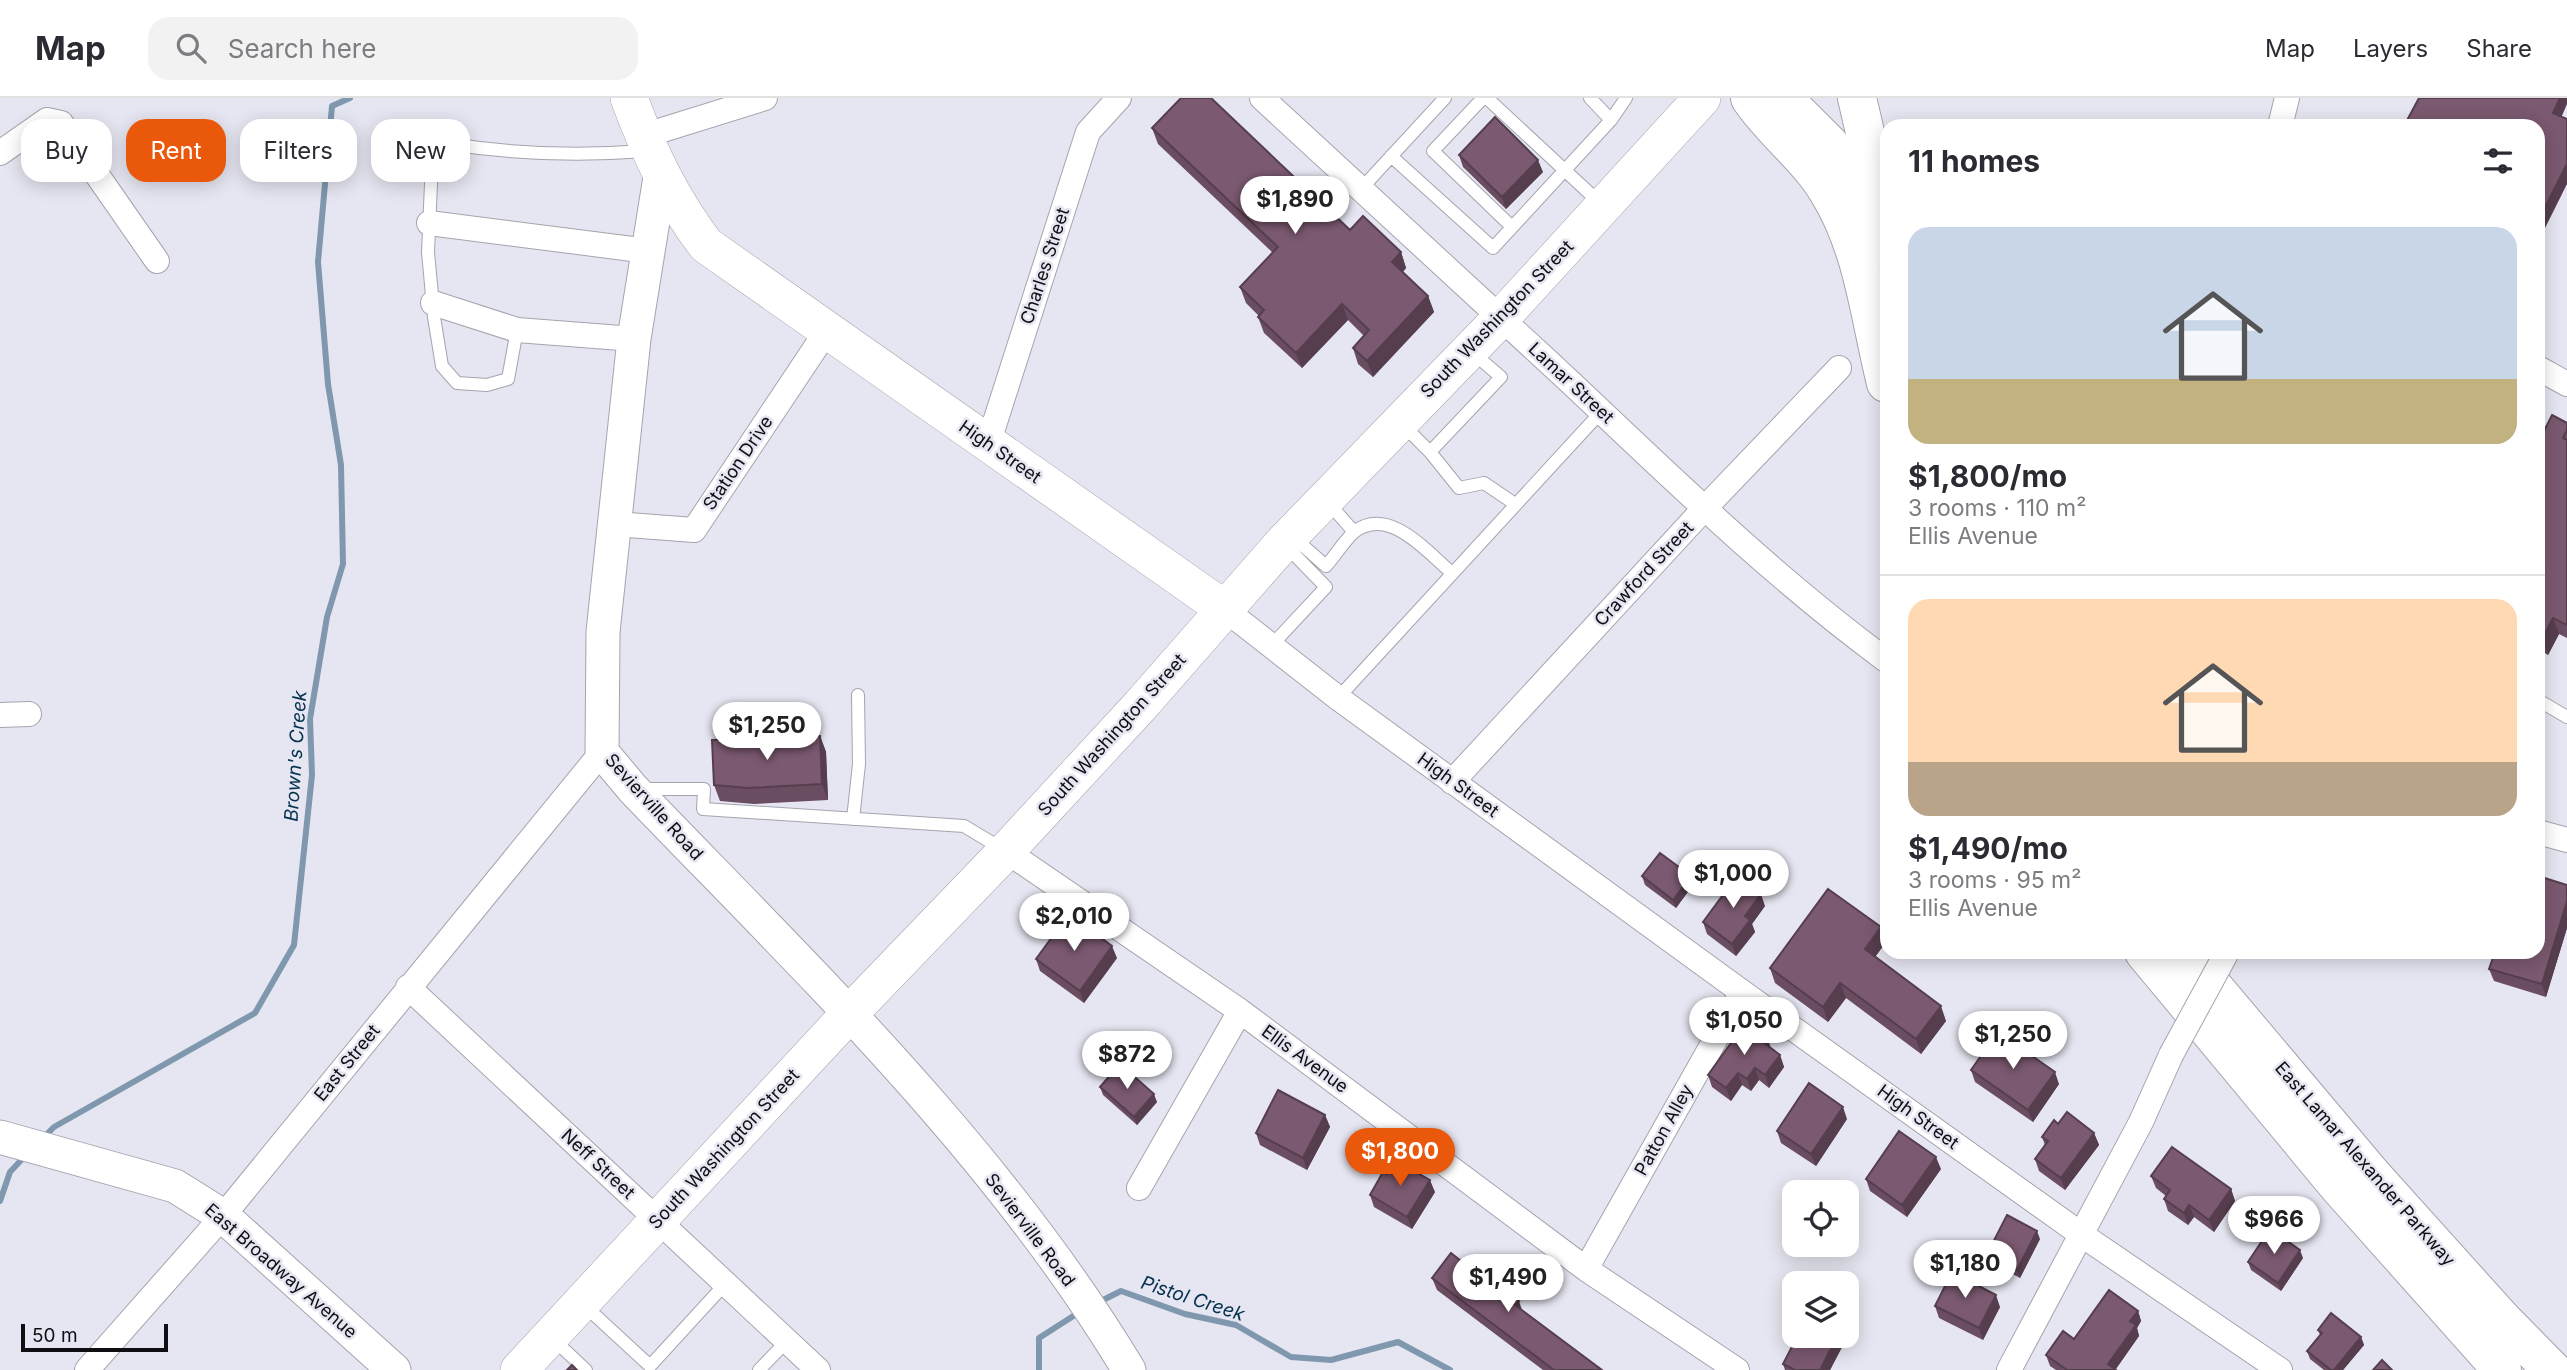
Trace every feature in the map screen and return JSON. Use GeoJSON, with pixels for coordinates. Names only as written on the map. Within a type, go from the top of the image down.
{"type":"FeatureCollection","features":[{"type":"Feature","properties":{"kind":"highway"},"geometry":{"type":"LineString","coordinates":[[1750,98],[1830,193],[1856,252],[1875,269]]}},
{"type":"Feature","properties":{"kind":"highway"},"geometry":{"type":"LineString","coordinates":[[1783,98],[1830,145],[1866,205],[1880,321]]}},
{"type":"Feature","properties":{"kind":"highway"},"geometry":{"type":"LineString","coordinates":[[1857,98],[1880,200]]}},
{"type":"Feature","properties":{"kind":"highway","name":"East Lamar Alexander Parkway"},"geometry":{"type":"LineString","coordinates":[[2150,959],[2339,1187],[2502,1370]]}},
{"type":"Feature","properties":{"kind":"highway","name":"East Lamar Alexander Parkway"},"geometry":{"type":"LineString","coordinates":[[2190,959],[2373,1176],[2500,1317],[2552,1370]]}},
{"type":"Feature","properties":{"kind":"main road","name":"Sevierville Road"},"geometry":{"type":"LineString","coordinates":[[629,98],[651,155]]}},
{"type":"Feature","properties":{"kind":"main road","name":"South Washington Street"},"geometry":{"type":"LineString","coordinates":[[519,1370],[850,1013],[1006,851],[1140,706],[1223,608],[1287,539],[1501,317],[1702,98]]}},
{"type":"Feature","properties":{"kind":"main road","name":"High Street"},"geometry":{"type":"LineString","coordinates":[[651,155],[680,210],[706,245],[1223,608]]}},
{"type":"Feature","properties":{"kind":"street"},"geometry":{"type":"LineString","coordinates":[[651,155],[765,98]]}},
{"type":"Feature","properties":{"kind":"street","name":"Charles Street"},"geometry":{"type":"LineString","coordinates":[[988,444],[1088,132],[1119,98]]}},
{"type":"Feature","properties":{"kind":"street","name":"Lamar Street"},"geometry":{"type":"LineString","coordinates":[[1262,98],[1501,317],[1703,510],[1830,619],[1880,656]]}},
{"type":"Feature","properties":{"kind":"street"},"geometry":{"type":"LineString","coordinates":[[2282,119],[2287,98]]}},
{"type":"Feature","properties":{"kind":"street"},"geometry":{"type":"LineString","coordinates":[[0,153],[47,120],[61,123],[157,261]]}},
{"type":"Feature","properties":{"kind":"street","name":"Sevierville Road"},"geometry":{"type":"LineString","coordinates":[[651,155],[648,251],[634,339],[603,632],[602,752],[924,1094],[1053,1257],[1111,1339],[1129,1370]]}},
{"type":"Feature","properties":{"kind":"street"},"geometry":{"type":"LineString","coordinates":[[429,223],[648,251]]}},
{"type":"Feature","properties":{"kind":"street"},"geometry":{"type":"LineString","coordinates":[[433,303],[517,330],[634,339]]}},
{"type":"Feature","properties":{"kind":"street","name":"Station Drive"},"geometry":{"type":"LineString","coordinates":[[615,524],[694,530],[826,331]]}},
{"type":"Feature","properties":{"kind":"street","name":"Crawford Street"},"geometry":{"type":"LineString","coordinates":[[1452,782],[1703,510],[1839,368]]}},
{"type":"Feature","properties":{"kind":"street"},"geometry":{"type":"LineString","coordinates":[[2545,372],[2567,384]]}},
{"type":"Feature","properties":{"kind":"street","name":"High Street"},"geometry":{"type":"LineString","coordinates":[[1223,608],[1338,698],[1742,992],[2082,1235],[2280,1370]]}},
{"type":"Feature","properties":{"kind":"street"},"geometry":{"type":"LineString","coordinates":[[0,715],[29,714]]}},
{"type":"Feature","properties":{"kind":"street","name":"East Street"},"geometry":{"type":"LineString","coordinates":[[87,1370],[223,1216],[602,752]]}},
{"type":"Feature","properties":{"kind":"street"},"geometry":{"type":"LineString","coordinates":[[2545,834],[2567,840]]}},
{"type":"Feature","properties":{"kind":"street","name":"Ellis Avenue"},"geometry":{"type":"LineString","coordinates":[[1006,851],[1240,1011],[1586,1269],[1737,1370]]}},
{"type":"Feature","properties":{"kind":"street"},"geometry":{"type":"LineString","coordinates":[[2009,1370],[2141,1122],[2171,1055],[2223,959]]}},
{"type":"Feature","properties":{"kind":"street","name":"Neff Street"},"geometry":{"type":"LineString","coordinates":[[408,987],[788,1340],[812,1368]]}},
{"type":"Feature","properties":{"kind":"street","name":"Patton Alley"},"geometry":{"type":"LineString","coordinates":[[1586,1269],[1742,992]]}},
{"type":"Feature","properties":{"kind":"street"},"geometry":{"type":"LineString","coordinates":[[1139,1188],[1240,1011]]}},
{"type":"Feature","properties":{"kind":"street","name":"East Broadway Avenue"},"geometry":{"type":"LineString","coordinates":[[0,1137],[176,1186],[223,1216],[394,1370]]}},
{"type":"Feature","properties":{"kind":"lane"},"geometry":{"type":"LineString","coordinates":[[1361,189],[1445,98]]}},
{"type":"Feature","properties":{"kind":"lane"},"geometry":{"type":"LineString","coordinates":[[1590,98],[1611,120]]}},
{"type":"Feature","properties":{"kind":"lane"},"geometry":{"type":"LineString","coordinates":[[1391,156],[1493,248],[1611,120],[1626,98]]}},
{"type":"Feature","properties":{"kind":"lane"},"geometry":{"type":"LineString","coordinates":[[1512,227],[1433,151],[1490,99],[1603,206]]}},
{"type":"Feature","properties":{"kind":"lane"},"geometry":{"type":"LineString","coordinates":[[517,330],[508,379],[487,385],[457,383],[442,366],[428,252],[432,161],[450,144],[493,151],[651,155]]}},
{"type":"Feature","properties":{"kind":"lane"},"geometry":{"type":"LineString","coordinates":[[1430,452],[1501,377],[1469,350]]}},
{"type":"Feature","properties":{"kind":"lane"},"geometry":{"type":"LineString","coordinates":[[1338,698],[1601,412]]}},
{"type":"Feature","properties":{"kind":"lane"},"geometry":{"type":"LineString","coordinates":[[1399,421],[1460,488],[1484,483],[1515,505]]}},
{"type":"Feature","properties":{"kind":"lane"},"geometry":{"type":"LineString","coordinates":[[1325,499],[1354,532]]}},
{"type":"Feature","properties":{"kind":"lane"},"geometry":{"type":"LineString","coordinates":[[1287,539],[1326,566],[1354,532],[1373,523],[1399,528],[1451,573]]}},
{"type":"Feature","properties":{"kind":"lane"},"geometry":{"type":"LineString","coordinates":[[1272,645],[1326,587],[1287,539]]}},
{"type":"Feature","properties":{"kind":"lane"},"geometry":{"type":"LineString","coordinates":[[853,819],[859,764],[858,695]]}},
{"type":"Feature","properties":{"kind":"lane"},"geometry":{"type":"LineString","coordinates":[[2545,705],[2567,717]]}},
{"type":"Feature","properties":{"kind":"lane"},"geometry":{"type":"LineString","coordinates":[[634,789],[704,789],[703,809],[964,826],[1006,851]]}},
{"type":"Feature","properties":{"kind":"lane"},"geometry":{"type":"LineString","coordinates":[[582,1303],[650,1366],[726,1283]]}},
{"type":"Feature","properties":{"kind":"lane"},"geometry":{"type":"LineString","coordinates":[[550,1336],[579,1368]]}},
{"type":"Feature","properties":{"kind":"lane"},"geometry":{"type":"LineString","coordinates":[[759,1370],[788,1340]]}},
{"type":"Feature","properties":{"kind":"building"},"geometry":{"type":"Polygon","coordinates":[[[1181,98],[1211,98],[1350,230],[1363,216],[1401,252],[1392,262],[1428,296],[1367,361],[1353,348],[1369,330],[1342,304],[1296,353],[1258,317],[1264,310],[1240,287],[1278,247],[1152,128],[1181,98]]]}},
{"type":"Feature","properties":{"kind":"building"},"geometry":{"type":"Polygon","coordinates":[[[2419,98],[2560,98],[2553,113],[2567,119],[2567,164],[2545,207],[2545,119],[2408,119],[2419,98]]]}},
{"type":"Feature","properties":{"kind":"building"},"geometry":{"type":"Polygon","coordinates":[[[1495,117],[1538,160],[1502,197],[1459,155],[1495,117]]]}},
{"type":"Feature","properties":{"kind":"building"},"geometry":{"type":"Polygon","coordinates":[[[2552,415],[2567,423],[2563,438],[2567,440],[2567,625],[2553,618],[2545,633],[2545,429],[2552,415]]]}},
{"type":"Feature","properties":{"kind":"building"},"geometry":{"type":"Polygon","coordinates":[[[820,736],[822,784],[748,788],[714,785],[712,740],[820,736]]]}},
{"type":"Feature","properties":{"kind":"building"},"geometry":{"type":"Polygon","coordinates":[[[1660,853],[1691,876],[1673,900],[1642,876],[1660,853]]]}},
{"type":"Feature","properties":{"kind":"building"},"geometry":{"type":"Polygon","coordinates":[[[1737,876],[1761,894],[1745,916],[1750,920],[1732,944],[1703,922],[1737,876]]]}},
{"type":"Feature","properties":{"kind":"building"},"geometry":{"type":"Polygon","coordinates":[[[2545,878],[2567,885],[2567,901],[2542,984],[2489,969],[2493,959],[2545,959],[2545,878]]]}},
{"type":"Feature","properties":{"kind":"building"},"geometry":{"type":"Polygon","coordinates":[[[1828,889],[1880,926],[1865,949],[1941,1006],[1916,1039],[1840,983],[1823,1007],[1770,968],[1828,889]]]}},
{"type":"Feature","properties":{"kind":"building"},"geometry":{"type":"Polygon","coordinates":[[[1069,914],[1112,946],[1080,991],[1036,959],[1069,914]]]}},
{"type":"Feature","properties":{"kind":"building"},"geometry":{"type":"Polygon","coordinates":[[[1746,1022],[1767,1037],[1763,1042],[1780,1055],[1765,1075],[1755,1068],[1747,1079],[1738,1073],[1726,1088],[1708,1075],[1746,1022]]]}},
{"type":"Feature","properties":{"kind":"building"},"geometry":{"type":"Polygon","coordinates":[[[1998,1032],[2055,1072],[2028,1110],[1971,1070],[1998,1032]]]}},
{"type":"Feature","properties":{"kind":"building"},"geometry":{"type":"Polygon","coordinates":[[[1120,1064],[1154,1094],[1134,1117],[1100,1087],[1120,1064]]]}},
{"type":"Feature","properties":{"kind":"building"},"geometry":{"type":"Polygon","coordinates":[[[1809,1083],[1843,1107],[1811,1154],[1777,1131],[1809,1083]]]}},
{"type":"Feature","properties":{"kind":"building"},"geometry":{"type":"Polygon","coordinates":[[[1278,1090],[1325,1115],[1303,1158],[1256,1133],[1278,1090]]]}},
{"type":"Feature","properties":{"kind":"building"},"geometry":{"type":"Polygon","coordinates":[[[2067,1112],[2094,1133],[2061,1178],[2035,1159],[2048,1141],[2042,1137],[2054,1120],[2058,1124],[2067,1112]]]}},
{"type":"Feature","properties":{"kind":"building"},"geometry":{"type":"Polygon","coordinates":[[[1899,1131],[1936,1157],[1902,1205],[1866,1179],[1899,1131]]]}},
{"type":"Feature","properties":{"kind":"building"},"geometry":{"type":"Polygon","coordinates":[[[2172,1147],[2231,1189],[2209,1220],[2189,1205],[2184,1213],[2164,1199],[2170,1190],[2151,1176],[2172,1147]]]}},
{"type":"Feature","properties":{"kind":"building"},"geometry":{"type":"Polygon","coordinates":[[[1395,1160],[1430,1180],[1407,1217],[1370,1195],[1383,1172],[1387,1174],[1395,1160]]]}},
{"type":"Feature","properties":{"kind":"building"},"geometry":{"type":"Polygon","coordinates":[[[2007,1215],[2037,1231],[2017,1270],[1987,1254],[2007,1215]]]}},
{"type":"Feature","properties":{"kind":"building"},"geometry":{"type":"Polygon","coordinates":[[[2270,1229],[2300,1250],[2278,1283],[2248,1262],[2270,1229]]]}},
{"type":"Feature","properties":{"kind":"building"},"geometry":{"type":"Polygon","coordinates":[[[1451,1253],[1470,1268],[1474,1262],[1499,1280],[1496,1283],[1519,1301],[1515,1305],[1602,1370],[1554,1370],[1432,1278],[1451,1253]]]}},
{"type":"Feature","properties":{"kind":"building"},"geometry":{"type":"Polygon","coordinates":[[[1952,1272],[1996,1295],[1979,1328],[1935,1306],[1952,1272]]]}},
{"type":"Feature","properties":{"kind":"building"},"geometry":{"type":"Polygon","coordinates":[[[2109,1290],[2138,1311],[2130,1321],[2136,1325],[2108,1364],[2116,1370],[2067,1370],[2046,1355],[2063,1331],[2074,1339],[2109,1290]]]}},
{"type":"Feature","properties":{"kind":"building"},"geometry":{"type":"Polygon","coordinates":[[[2331,1313],[2361,1337],[2334,1370],[2307,1351],[2322,1333],[2318,1330],[2331,1313]]]}},
{"type":"Feature","properties":{"kind":"building"},"geometry":{"type":"Polygon","coordinates":[[[1791,1348],[1831,1348],[1820,1370],[1795,1370],[1783,1364],[1791,1348]]]}},
{"type":"Feature","properties":{"kind":"building"},"geometry":{"type":"Polygon","coordinates":[[[2382,1360],[2392,1370],[2373,1370],[2382,1360]]]}},
{"type":"Feature","properties":{"kind":"waterway","name":"Brown's Creek"},"geometry":{"type":"LineString","coordinates":[[42,1139],[54,1127],[255,1013],[294,945],[312,775],[310,719],[327,617],[343,564],[341,465],[328,384],[318,262],[332,106],[350,98]]}},
{"type":"Feature","properties":{"kind":"waterway","name":"Brown's Creek"},"geometry":{"type":"LineString","coordinates":[[0,1201],[10,1172],[25,1156]]}},
{"type":"Feature","properties":{"kind":"waterway","name":"Pistol Creek"},"geometry":{"type":"LineString","coordinates":[[1097,1303],[1121,1291],[1185,1314],[1236,1325],[1291,1357],[1331,1360],[1398,1342],[1450,1370]]}},
{"type":"Feature","properties":{"kind":"waterway","name":"Pistol Creek"},"geometry":{"type":"LineString","coordinates":[[1039,1370],[1039,1338],[1078,1313]]}}]}
